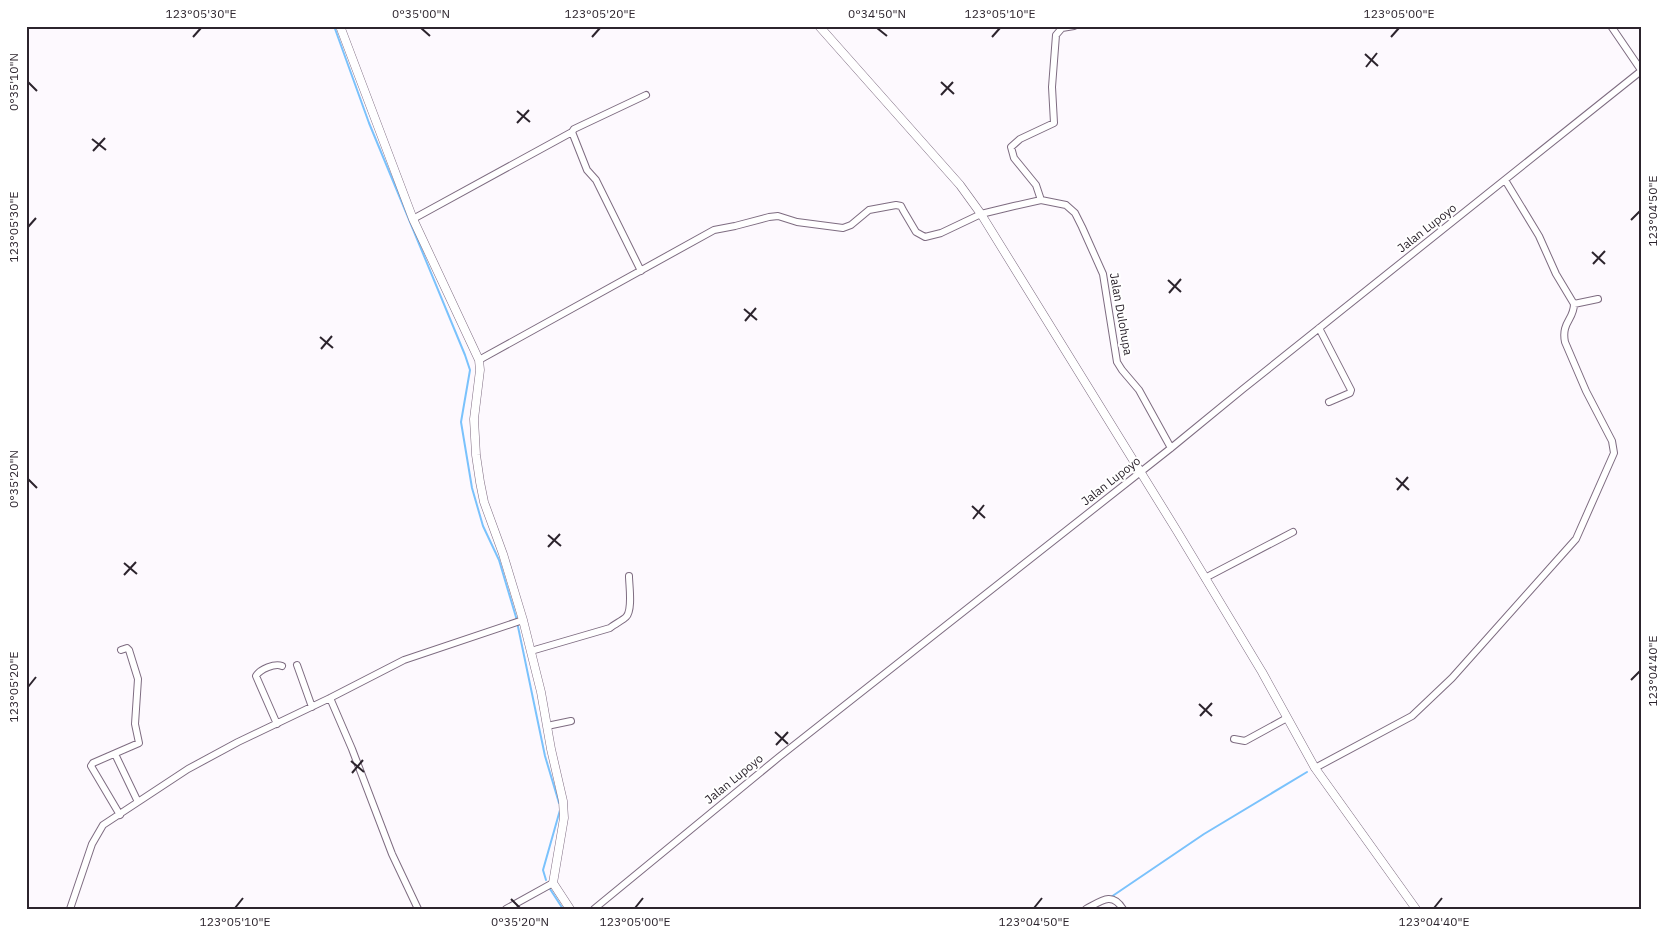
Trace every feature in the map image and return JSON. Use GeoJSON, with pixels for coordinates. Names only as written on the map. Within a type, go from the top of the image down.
{"type":"FeatureCollection","features":[{"type":"Feature","properties":{"kind":"street"},"geometry":{"type":"LineString","coordinates":[[340,26],[413,219],[479,360],[480,370],[474,419],[480,482],[484,502],[503,554],[519,622],[534,650],[550,725],[564,808],[553,883],[570,909]]}},
{"type":"Feature","properties":{"kind":"street"},"geometry":{"type":"LineString","coordinates":[[819,26],[960,185],[981,214],[1139,468],[1262,672],[1315,768],[1416,909]]}},
{"type":"Feature","properties":{"kind":"street"},"geometry":{"type":"LineString","coordinates":[[1041,200],[1036,185],[1014,158],[1011,147],[1020,139],[1054,123],[1052,87],[1056,35],[1062,28],[1074,26]]}},
{"type":"Feature","properties":{"kind":"street"},"geometry":{"type":"LineString","coordinates":[[1611,26],[1641,70]]}},
{"type":"Feature","properties":{"kind":"street","name":"Jalan Lupoyo"},"geometry":{"type":"LineString","coordinates":[[594,909],[779,757],[1139,468],[1171,448],[1641,70]]}},
{"type":"Feature","properties":{"kind":"street"},"geometry":{"type":"LineString","coordinates":[[413,219],[572,132],[574,129],[646,95]]}},
{"type":"Feature","properties":{"kind":"street"},"geometry":{"type":"LineString","coordinates":[[479,360],[641,271],[596,180],[587,170],[572,132]]}},
{"type":"Feature","properties":{"kind":"street"},"geometry":{"type":"LineString","coordinates":[[1315,768],[1412,716],[1452,678],[1576,539],[1614,449],[1565,342],[1563,334],[1566,323],[1574,310],[1574,304],[1556,274],[1539,236],[1505,180]]}},
{"type":"Feature","properties":{"kind":"street","name":"Jalan Dulohupa"},"geometry":{"type":"LineString","coordinates":[[641,271],[714,230],[748,224],[769,216],[843,228],[851,225],[869,210],[896,205],[901,206],[916,232],[925,237],[941,233],[981,214],[1041,200],[1066,205],[1074,213],[1082,227],[1103,274],[1117,362],[1139,390],[1171,448]]}},
{"type":"Feature","properties":{"kind":"street"},"geometry":{"type":"LineString","coordinates":[[1574,304],[1598,298]]}},
{"type":"Feature","properties":{"kind":"street"},"geometry":{"type":"LineString","coordinates":[[1319,328],[1351,390],[1350,393],[1329,402]]}},
{"type":"Feature","properties":{"kind":"street"},"geometry":{"type":"LineString","coordinates":[[1204,578],[1293,532]]}},
{"type":"Feature","properties":{"kind":"street"},"geometry":{"type":"LineString","coordinates":[[534,650],[610,628],[616,622],[625,618],[630,610],[629,576]]}},
{"type":"Feature","properties":{"kind":"street"},"geometry":{"type":"LineString","coordinates":[[70,909],[92,844],[99,831],[109,821],[138,802],[216,753],[404,660],[519,622]]}},
{"type":"Feature","properties":{"kind":"street"},"geometry":{"type":"LineString","coordinates":[[120,815],[91,766],[93,763],[139,743],[135,724],[138,679],[129,650],[127,648],[121,650]]}},
{"type":"Feature","properties":{"kind":"street"},"geometry":{"type":"LineString","coordinates":[[277,724],[256,676],[259,672],[277,665],[282,666]]}},
{"type":"Feature","properties":{"kind":"street"},"geometry":{"type":"LineString","coordinates":[[297,665],[312,707]]}},
{"type":"Feature","properties":{"kind":"street"},"geometry":{"type":"LineString","coordinates":[[330,698],[352,749],[392,854],[418,909]]}},
{"type":"Feature","properties":{"kind":"street"},"geometry":{"type":"LineString","coordinates":[[1234,738],[1245,741],[1287,718]]}},
{"type":"Feature","properties":{"kind":"street"},"geometry":{"type":"LineString","coordinates":[[550,725],[571,721]]}},
{"type":"Feature","properties":{"kind":"street"},"geometry":{"type":"LineString","coordinates":[[114,754],[138,802]]}},
{"type":"Feature","properties":{"kind":"street"},"geometry":{"type":"LineString","coordinates":[[506,909],[553,883]]}},
{"type":"Feature","properties":{"kind":"street"},"geometry":{"type":"LineString","coordinates":[[1086,909],[1109,898],[1115,900],[1123,909]]}},
{"type":"Feature","properties":{"kind":"waterway"},"geometry":{"type":"LineString","coordinates":[[334,26],[369,123],[470,370],[461,422],[472,488],[483,526],[499,560],[516,617],[545,756],[559,803]]}},
{"type":"Feature","properties":{"kind":"waterway"},"geometry":{"type":"LineString","coordinates":[[1111,897],[1204,834],[1307,772]]}},
{"type":"Feature","properties":{"kind":"waterway"},"geometry":{"type":"LineString","coordinates":[[546,880],[543,870],[560,810]]}},
{"type":"Feature","properties":{"kind":"waterway"},"geometry":{"type":"LineString","coordinates":[[550,889],[563,909]]}}]}
